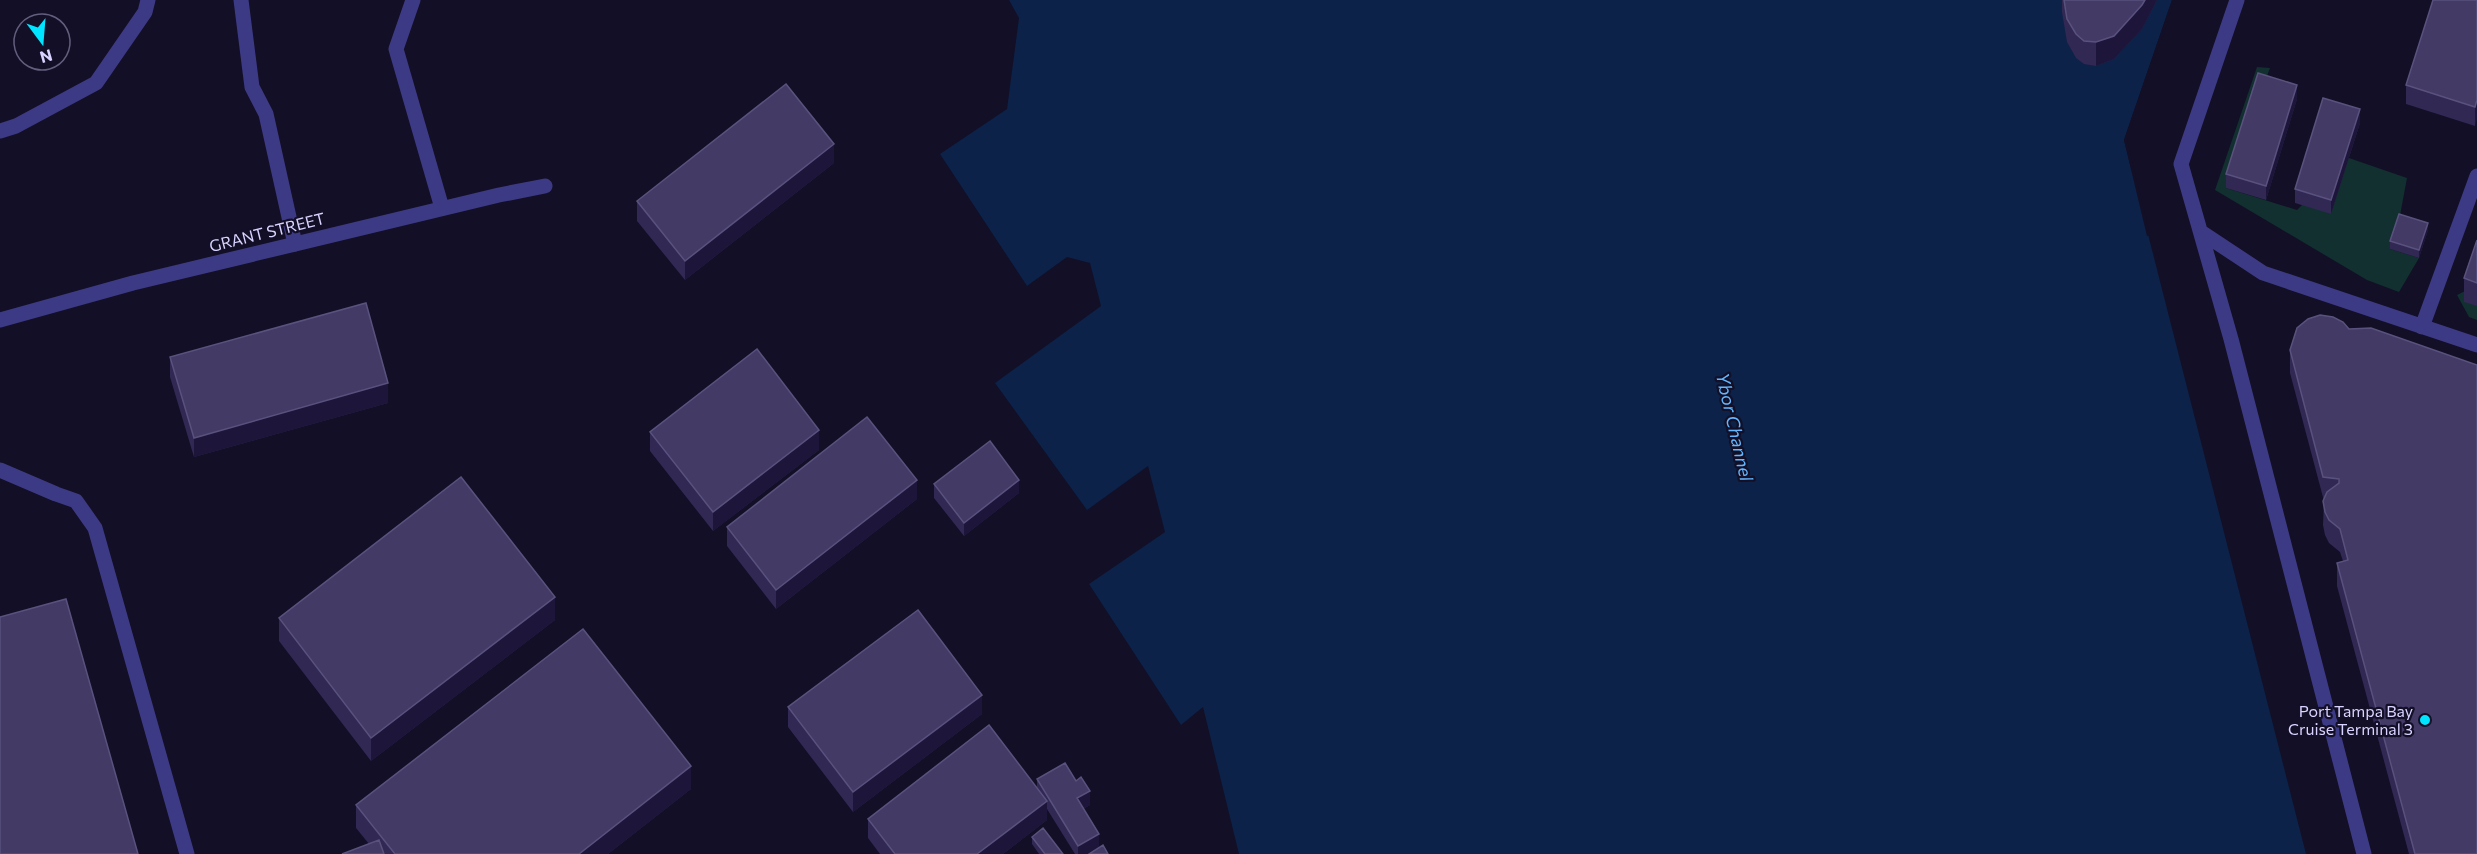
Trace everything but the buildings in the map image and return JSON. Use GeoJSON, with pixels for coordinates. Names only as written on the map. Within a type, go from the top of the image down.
{"type":"FeatureCollection","features":[{"type":"Feature","properties":{"kind":"street"},"geometry":{"type":"LineString","coordinates":[[0,131],[16,126],[96,83],[145,12],[148,0]]}},
{"type":"Feature","properties":{"kind":"street"},"geometry":{"type":"LineString","coordinates":[[241,0],[252,87],[266,114],[295,244]]}},
{"type":"Feature","properties":{"kind":"street"},"geometry":{"type":"LineString","coordinates":[[414,0],[396,49],[441,208]]}},
{"type":"Feature","properties":{"kind":"street"},"geometry":{"type":"LineString","coordinates":[[2237,0],[2181,164],[2234,350],[2364,854]]}},
{"type":"Feature","properties":{"kind":"street"},"geometry":{"type":"LineString","coordinates":[[2422,327],[2477,176]]}},
{"type":"Feature","properties":{"kind":"street","name":"GRANT STREET"},"geometry":{"type":"LineString","coordinates":[[0,320],[133,283],[441,208],[545,186]]}},
{"type":"Feature","properties":{"kind":"street"},"geometry":{"type":"LineString","coordinates":[[2201,232],[2263,273],[2477,345]]}},
{"type":"Feature","properties":{"kind":"street"},"geometry":{"type":"LineString","coordinates":[[0,470],[76,501],[95,528],[187,854]]}},
{"type":"Feature","properties":{"kind":"green space"},"geometry":{"type":"Polygon","coordinates":[[[2257,67],[2270,68],[2226,188],[2297,210],[2349,158],[2407,178],[2399,221],[2390,249],[2419,258],[2399,292],[2367,280],[2215,190],[2257,67]]]}},
{"type":"Feature","properties":{"kind":"green space"},"geometry":{"type":"Polygon","coordinates":[[[2469,289],[2477,306],[2477,320],[2469,317],[2457,295],[2469,289]]]}},
{"type":"Feature","properties":{"kind":"water","name":"Ybor Channel"},"geometry":{"type":"Polygon","coordinates":[[[1009,0],[2172,0],[2124,140],[2306,854],[1239,854],[1203,707],[1181,725],[1089,584],[1165,532],[1148,466],[1087,510],[995,383],[1101,306],[1090,263],[1067,257],[1027,286],[940,154],[1007,109],[1019,18],[1009,0]]]}},
{"type":"Feature","properties":{"kind":"pier"},"geometry":{"type":"Polygon","coordinates":[[[2172,0],[2175,0],[2127,140],[2150,235],[2147,236],[2124,140],[2172,0]]]}},
{"type":"Feature","properties":{"kind":"place","name":"Port Tampa Bay Cruise Terminal 3"},"geometry":{"type":"Point","coordinates":[2425,720]}}]}
